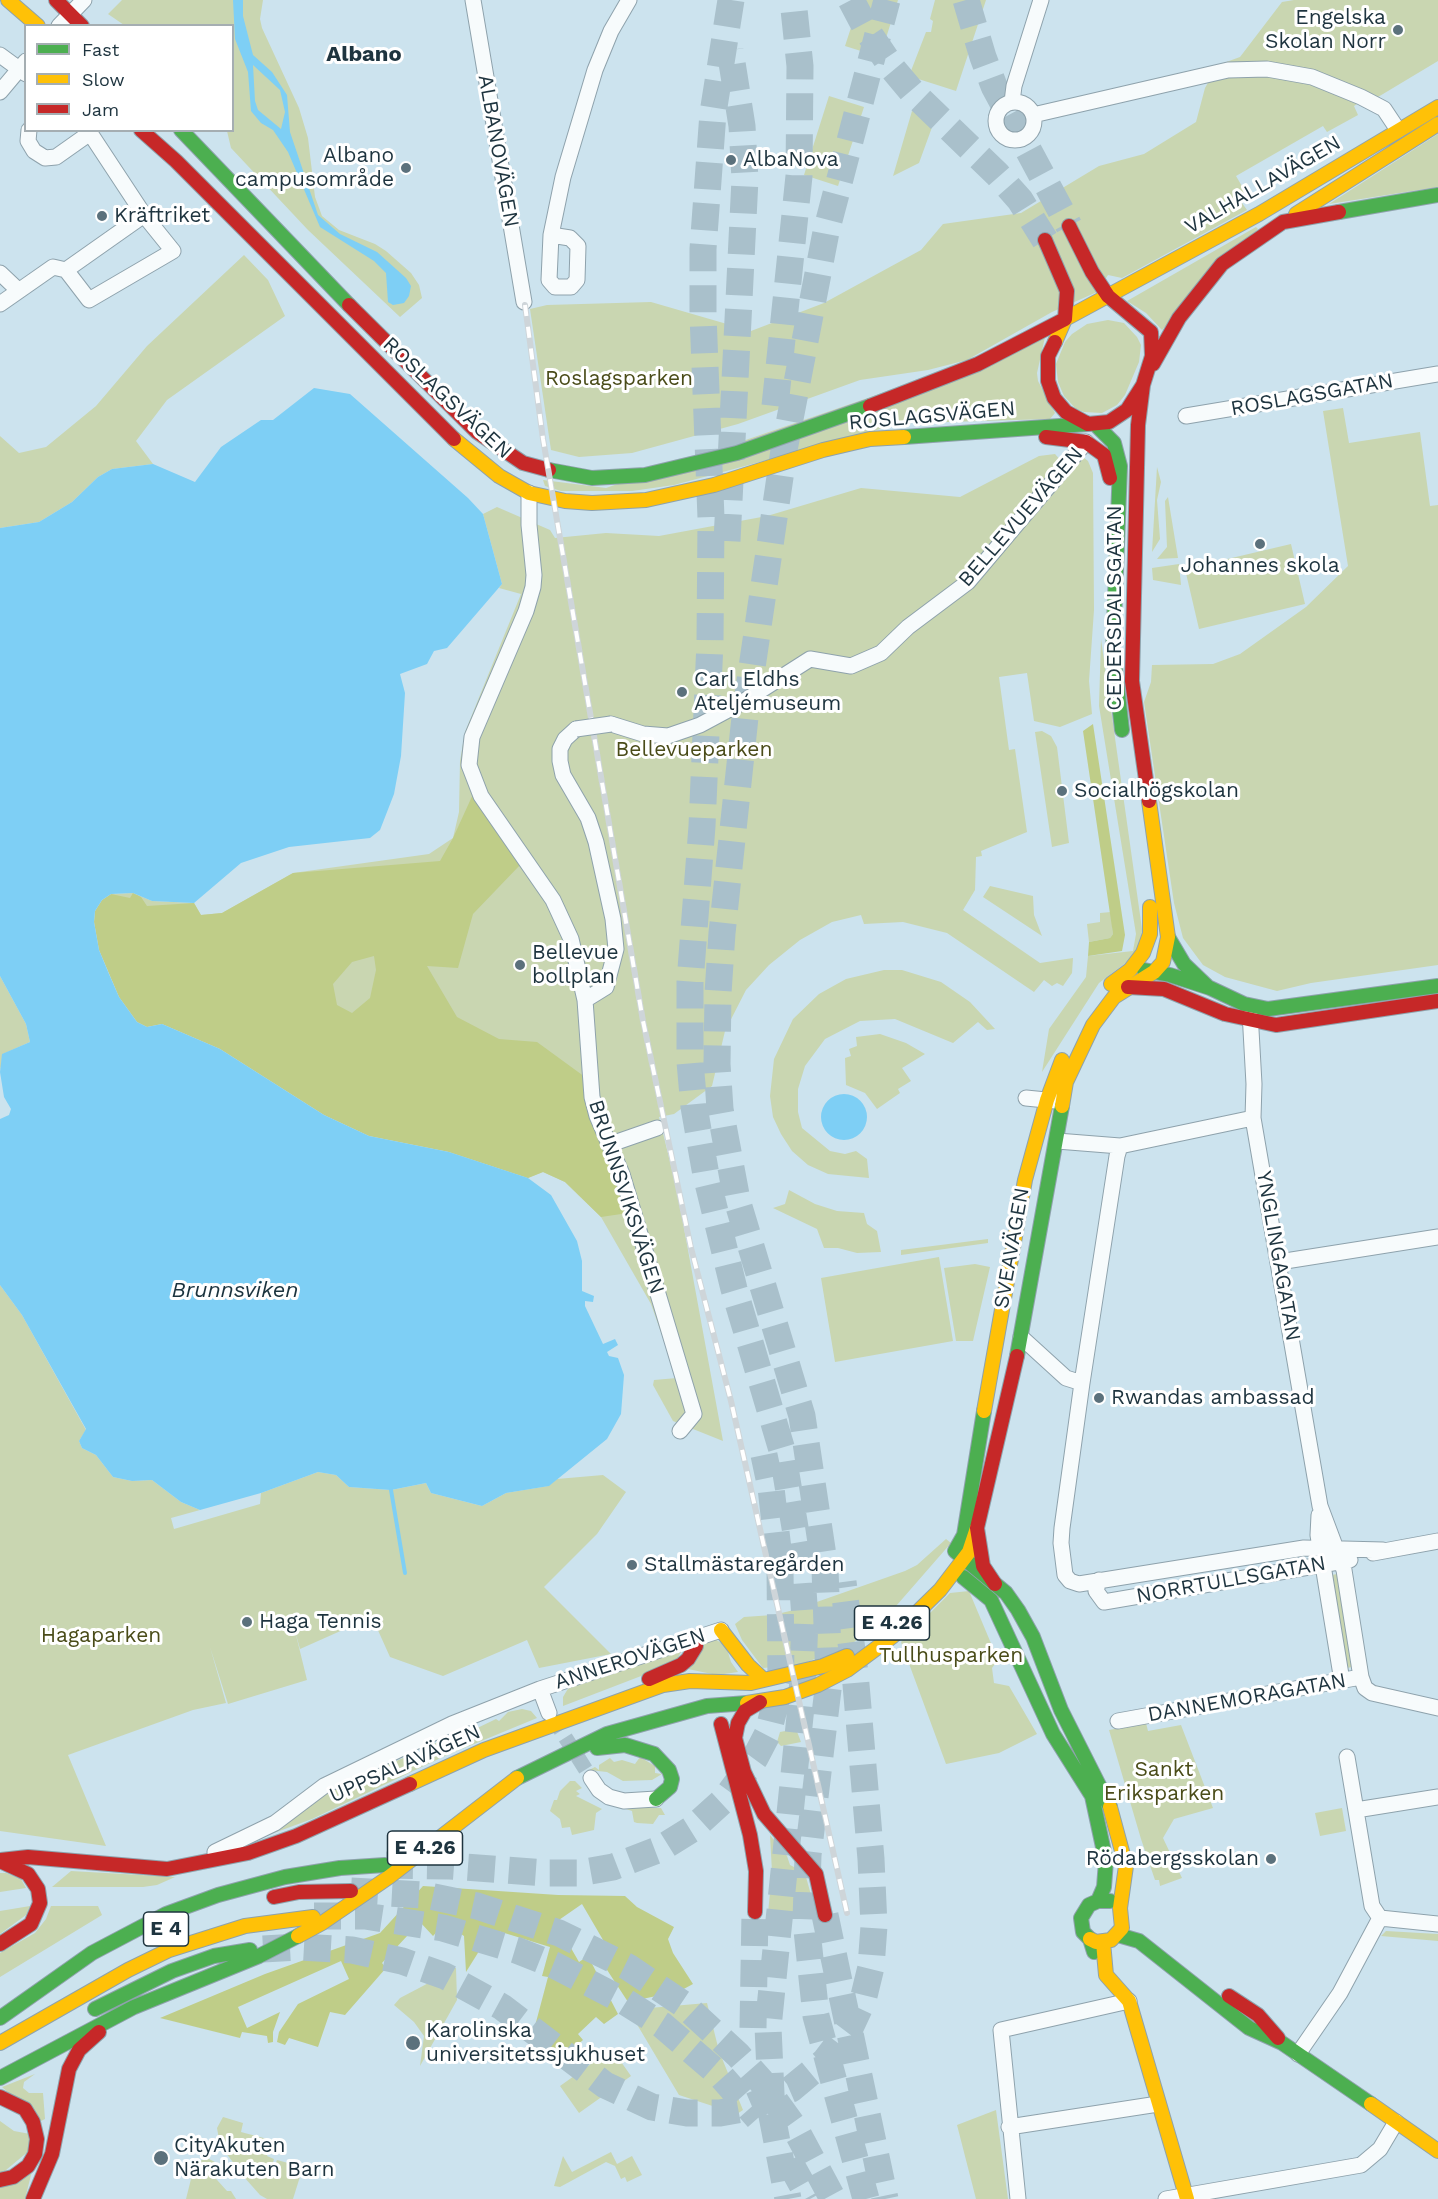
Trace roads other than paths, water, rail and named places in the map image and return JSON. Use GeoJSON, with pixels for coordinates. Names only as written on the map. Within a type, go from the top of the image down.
{"type":"FeatureCollection","features":[{"type":"Feature","properties":{"kind":"main road"},"geometry":{"type":"LineString","coordinates":[[8,0],[36,24]]}},
{"type":"Feature","properties":{"kind":"main road"},"geometry":{"type":"LineString","coordinates":[[56,0],[80,24]]}},
{"type":"Feature","properties":{"kind":"main road","name":"VALHALLAVÄGEN"},"geometry":{"type":"LineString","coordinates":[[1108,296],[1259,214],[1438,107]]}},
{"type":"Feature","properties":{"kind":"main road","name":"VALHALLAVÄGEN"},"geometry":{"type":"LineString","coordinates":[[1145,380],[1179,318],[1222,264],[1282,222],[1438,124]]}},
{"type":"Feature","properties":{"kind":"main road","name":"ROSLAGSVÄGEN"},"geometry":{"type":"LineString","coordinates":[[143,132],[184,169],[467,452],[499,476],[529,493],[564,501],[592,503],[646,500],[714,485],[823,450],[870,439],[1003,432],[1043,426],[1092,424]]}},
{"type":"Feature","properties":{"kind":"main road","name":"ROSLAGSVÄGEN"},"geometry":{"type":"LineString","coordinates":[[183,132],[389,348],[477,432],[497,448],[524,463],[567,476],[592,478],[645,475],[737,453],[836,419],[978,364],[1065,319]]}},
{"type":"Feature","properties":{"kind":"main road"},"geometry":{"type":"LineString","coordinates":[[1282,222],[1438,195]]}},
{"type":"Feature","properties":{"kind":"main road"},"geometry":{"type":"LineString","coordinates":[[1045,240],[1067,291],[1068,303],[1065,319],[1048,356],[1048,381],[1058,404],[1072,417],[1092,424],[1118,418],[1127,410],[1145,380],[1152,356],[1151,332],[1108,296],[1096,279],[1069,226]]}},
{"type":"Feature","properties":{"kind":"main road"},"geometry":{"type":"LineString","coordinates":[[1065,319],[1108,296]]}},
{"type":"Feature","properties":{"kind":"main road","name":"CEDERSDALSGATAN"},"geometry":{"type":"LineString","coordinates":[[1145,380],[1138,425],[1131,681],[1168,937],[1163,962],[1154,972]]}},
{"type":"Feature","properties":{"kind":"main road","name":"CEDERSDALSGATAN"},"geometry":{"type":"LineString","coordinates":[[1092,424],[1113,443],[1119,459],[1113,650],[1124,743]]}},
{"type":"Feature","properties":{"kind":"main road"},"geometry":{"type":"LineString","coordinates":[[1003,432],[1086,442]]}},
{"type":"Feature","properties":{"kind":"main road","name":"CEDERSDALSGATAN"},"geometry":{"type":"LineString","coordinates":[[1086,442],[1097,448],[1106,458],[1116,520]]}},
{"type":"Feature","properties":{"kind":"main road"},"geometry":{"type":"LineString","coordinates":[[1144,872],[1150,907],[1157,928],[1154,972],[1164,989]]}},
{"type":"Feature","properties":{"kind":"main road","name":"SVEAVÄGEN"},"geometry":{"type":"LineString","coordinates":[[955,1561],[964,1535],[1002,1301],[1025,1180],[1047,1100],[1059,1065],[1085,1018],[1108,986],[1130,970],[1143,953],[1150,933],[1150,907]]}},
{"type":"Feature","properties":{"kind":"main road","name":"CEDERSDALSGATAN"},"geometry":{"type":"LineString","coordinates":[[1168,937],[1185,964],[1214,991]]}},
{"type":"Feature","properties":{"kind":"main road"},"geometry":{"type":"LineString","coordinates":[[1130,970],[1154,972],[1214,991],[1250,1013],[1276,1025],[1438,1001]]}},
{"type":"Feature","properties":{"kind":"main road"},"geometry":{"type":"LineString","coordinates":[[1128,987],[1154,972]]}},
{"type":"Feature","properties":{"kind":"main road"},"geometry":{"type":"LineString","coordinates":[[1128,987],[1164,989],[1196,1004],[1250,1013],[1438,986]]}},
{"type":"Feature","properties":{"kind":"main road","name":"SVEAVÄGEN"},"geometry":{"type":"LineString","coordinates":[[977,1528],[1021,1337],[1066,1082],[1093,1025],[1114,997],[1128,987]]}},
{"type":"Feature","properties":{"kind":"main road"},"geometry":{"type":"LineString","coordinates":[[690,1710],[760,1702],[818,1685],[847,1670],[893,1636],[940,1590],[955,1561],[977,1528]]}},
{"type":"Feature","properties":{"kind":"main road"},"geometry":{"type":"LineString","coordinates":[[977,1528],[983,1566],[995,1584],[1012,1601],[1033,1636],[1061,1710],[1110,1806],[1126,1866],[1118,1935]]}},
{"type":"Feature","properties":{"kind":"main road"},"geometry":{"type":"LineString","coordinates":[[955,1561],[995,1584]]}},
{"type":"Feature","properties":{"kind":"main road"},"geometry":{"type":"LineString","coordinates":[[955,1561],[991,1600],[1053,1734],[1092,1796],[1106,1861],[1104,1887],[1098,1901]]}},
{"type":"Feature","properties":{"kind":"main road","name":"UPPSALAVÄGEN"},"geometry":{"type":"LineString","coordinates":[[0,1860],[28,1857],[167,1869],[248,1853],[297,1836],[484,1750],[663,1685],[690,1681],[758,1681],[823,1666],[857,1650],[901,1616],[955,1561]]}},
{"type":"Feature","properties":{"kind":"main road"},"geometry":{"type":"LineString","coordinates":[[940,1590],[964,1584],[977,1587]]}},
{"type":"Feature","properties":{"kind":"main road"},"geometry":{"type":"LineString","coordinates":[[721,1630],[758,1681],[736,1691],[727,1705],[721,1724],[750,1835],[756,1871],[755,1912]]}},
{"type":"Feature","properties":{"kind":"main road"},"geometry":{"type":"LineString","coordinates":[[566,1721],[603,1698],[681,1665],[693,1654],[695,1638]]}},
{"type":"Feature","properties":{"kind":"main road"},"geometry":{"type":"LineString","coordinates":[[760,1702],[745,1711],[738,1723],[735,1738],[744,1772],[764,1814],[816,1874],[825,1915]]}},
{"type":"Feature","properties":{"kind":"main road"},"geometry":{"type":"LineString","coordinates":[[690,1710],[707,1713],[721,1724]]}},
{"type":"Feature","properties":{"kind":"main road","name":"E 4.26"},"geometry":{"type":"LineString","coordinates":[[0,2078],[134,2007],[259,1956],[322,1923],[389,1877],[516,1779],[607,1734],[690,1710]]}},
{"type":"Feature","properties":{"kind":"main road"},"geometry":{"type":"LineString","coordinates":[[566,1753],[625,1745],[654,1754],[669,1770],[672,1779],[670,1787],[656,1799]]}},
{"type":"Feature","properties":{"kind":"main road"},"geometry":{"type":"LineString","coordinates":[[0,1860],[28,1874],[38,1889],[40,1903],[32,1924],[0,1944]]}},
{"type":"Feature","properties":{"kind":"main road"},"geometry":{"type":"LineString","coordinates":[[0,2020],[53,1978],[92,1953],[166,1914],[218,1895],[285,1877],[340,1868],[385,1865]]}},
{"type":"Feature","properties":{"kind":"main road"},"geometry":{"type":"LineString","coordinates":[[235,1906],[299,1892],[351,1891]]}},
{"type":"Feature","properties":{"kind":"main road"},"geometry":{"type":"LineString","coordinates":[[1186,2197],[1129,2001],[1106,1975],[1102,1951],[1096,1941],[1083,1932],[1081,1918],[1089,1905],[1098,1901],[1112,1901],[1188,1967],[1258,2015],[1282,2043]]}},
{"type":"Feature","properties":{"kind":"main road","name":"E 4"},"geometry":{"type":"LineString","coordinates":[[0,2043],[128,1970],[169,1950],[206,1936],[245,1926],[313,1917]]}},
{"type":"Feature","properties":{"kind":"main road","name":"E 4"},"geometry":{"type":"LineString","coordinates":[[147,1940],[167,1929]]}},
{"type":"Feature","properties":{"kind":"main road"},"geometry":{"type":"LineString","coordinates":[[1096,1941],[1118,1935],[1139,1941],[1249,2028],[1282,2043],[1438,2151]]}},
{"type":"Feature","properties":{"kind":"main road"},"geometry":{"type":"LineString","coordinates":[[84,2016],[172,1971],[214,1956],[250,1950]]}},
{"type":"Feature","properties":{"kind":"main road"},"geometry":{"type":"LineString","coordinates":[[0,2020],[87,1974]]}},
{"type":"Feature","properties":{"kind":"main road"},"geometry":{"type":"LineString","coordinates":[[33,2199],[52,2154],[62,2094],[74,2058],[95,2035],[148,2009],[162,1996]]}},
{"type":"Feature","properties":{"kind":"main road"},"geometry":{"type":"LineString","coordinates":[[0,2063],[48,2036]]}},
{"type":"Feature","properties":{"kind":"main road"},"geometry":{"type":"LineString","coordinates":[[0,2097],[25,2109],[33,2122],[37,2139],[35,2154],[28,2166],[13,2177],[0,2180]]}},
{"type":"Feature","properties":{"kind":"street"},"geometry":{"type":"LineString","coordinates":[[62,24],[84,0]]}},
{"type":"Feature","properties":{"kind":"street","name":"ALBANOVÄGEN"},"geometry":{"type":"LineString","coordinates":[[473,0],[524,302]]}},
{"type":"Feature","properties":{"kind":"street"},"geometry":{"type":"LineString","coordinates":[[551,235],[562,177],[595,70],[611,31],[629,0]]}},
{"type":"Feature","properties":{"kind":"street"},"geometry":{"type":"LineString","coordinates":[[1012,102],[1014,86],[1041,0]]}},
{"type":"Feature","properties":{"kind":"street"},"geometry":{"type":"LineString","coordinates":[[0,55],[23,68],[0,92]]}},
{"type":"Feature","properties":{"kind":"street"},"geometry":{"type":"LineString","coordinates":[[1033,115],[1228,70],[1267,69],[1312,77],[1361,97],[1384,109],[1398,130]]}},
{"type":"Feature","properties":{"kind":"street"},"geometry":{"type":"LineString","coordinates":[[1012,102],[1027,106],[1033,115],[1034,127],[1026,137],[1015,141],[1003,137],[996,127],[996,114],[1012,102]]}},
{"type":"Feature","properties":{"kind":"street"},"geometry":{"type":"LineString","coordinates":[[0,304],[53,267],[66,270],[89,300],[173,251],[144,215],[89,132],[56,157],[45,158],[34,150],[28,141],[29,132]]}},
{"type":"Feature","properties":{"kind":"street"},"geometry":{"type":"LineString","coordinates":[[66,270],[144,215]]}},
{"type":"Feature","properties":{"kind":"street"},"geometry":{"type":"LineString","coordinates":[[0,273],[18,290]]}},
{"type":"Feature","properties":{"kind":"street","name":"ROSLAGSGATAN"},"geometry":{"type":"LineString","coordinates":[[1186,416],[1438,374]]}},
{"type":"Feature","properties":{"kind":"street","name":"BELLEVUEVÄGEN"},"geometry":{"type":"LineString","coordinates":[[585,1000],[606,987],[616,948],[613,919],[596,842],[588,818],[563,775],[560,749],[565,739],[576,729],[611,723],[655,736],[692,728],[741,703],[810,659],[851,666],[866,662],[881,653],[908,627],[968,582],[1086,442]]}},
{"type":"Feature","properties":{"kind":"street","name":"BRUNNSVIKSVÄGEN"},"geometry":{"type":"LineString","coordinates":[[529,493],[529,525],[534,575],[532,587],[526,611],[472,737],[469,765],[481,796],[562,918],[578,962],[585,1000],[592,1097],[597,1116],[611,1144],[689,1394],[693,1413],[680,1431]]}},
{"type":"Feature","properties":{"kind":"street","name":"YNGLINGAGATAN"},"geometry":{"type":"LineString","coordinates":[[1250,1013],[1254,1084],[1253,1118],[1330,1556],[1342,1681]]}},
{"type":"Feature","properties":{"kind":"street"},"geometry":{"type":"LineString","coordinates":[[1026,1098],[1064,1102]]}},
{"type":"Feature","properties":{"kind":"street"},"geometry":{"type":"LineString","coordinates":[[1057,1141],[1120,1146],[1253,1118]]}},
{"type":"Feature","properties":{"kind":"street"},"geometry":{"type":"LineString","coordinates":[[611,1144],[657,1128]]}},
{"type":"Feature","properties":{"kind":"street"},"geometry":{"type":"LineString","coordinates":[[1021,1337],[1066,1378],[1082,1383],[1116,1156],[1120,1146]]}},
{"type":"Feature","properties":{"kind":"street"},"geometry":{"type":"LineString","coordinates":[[1279,1262],[1438,1237]]}},
{"type":"Feature","properties":{"kind":"street","name":"NORRTULLSGATAN"},"geometry":{"type":"LineString","coordinates":[[1082,1383],[1062,1528],[1062,1567],[1070,1581],[1079,1584],[1304,1548],[1330,1556]]}},
{"type":"Feature","properties":{"kind":"street","name":"NORRTULLSGATAN"},"geometry":{"type":"LineString","coordinates":[[1099,1580],[1096,1592],[1104,1602],[1330,1556],[1438,1541]]}},
{"type":"Feature","properties":{"kind":"street","name":"YNGLINGAGATAN"},"geometry":{"type":"LineString","coordinates":[[1330,1556],[1344,1570],[1361,1677]]}},
{"type":"Feature","properties":{"kind":"street","name":"ANNEROVÄGEN"},"geometry":{"type":"LineString","coordinates":[[167,1869],[227,1847],[275,1823],[324,1786],[453,1724],[540,1689],[721,1630]]}},
{"type":"Feature","properties":{"kind":"street","name":"DANNEMORAGATAN"},"geometry":{"type":"LineString","coordinates":[[1118,1720],[1361,1677],[1365,1688],[1372,1693],[1438,1708]]}},
{"type":"Feature","properties":{"kind":"street","name":"ANNEROVÄGEN"},"geometry":{"type":"LineString","coordinates":[[540,1689],[549,1713]]}},
{"type":"Feature","properties":{"kind":"street"},"geometry":{"type":"LineString","coordinates":[[1347,1757],[1372,1906],[1380,1918]]}},
{"type":"Feature","properties":{"kind":"street"},"geometry":{"type":"LineString","coordinates":[[591,1778],[599,1790],[609,1797],[624,1801],[656,1799]]}},
{"type":"Feature","properties":{"kind":"street"},"geometry":{"type":"LineString","coordinates":[[1356,1810],[1438,1797]]}},
{"type":"Feature","properties":{"kind":"street"},"geometry":{"type":"LineString","coordinates":[[1380,1918],[1438,1924]]}},
{"type":"Feature","properties":{"kind":"street"},"geometry":{"type":"LineString","coordinates":[[1298,2054],[1340,1993],[1380,1918]]}},
{"type":"Feature","properties":{"kind":"street"},"geometry":{"type":"LineString","coordinates":[[1017,2199],[1001,2030],[1129,2001]]}},
{"type":"Feature","properties":{"kind":"street"},"geometry":{"type":"LineString","coordinates":[[1009,2127],[1158,2104]]}},
{"type":"Feature","properties":{"kind":"street"},"geometry":{"type":"LineString","coordinates":[[1166,2199],[1232,2194],[1361,2165],[1380,2149],[1396,2122]]}},
{"type":"Feature","properties":{"kind":"water"},"geometry":{"type":"Polygon","coordinates":[[[233,0],[243,0],[243,16],[253,55],[272,72],[287,95],[290,132],[318,215],[340,234],[377,252],[406,278],[411,286],[409,296],[404,303],[393,305],[388,302],[386,273],[374,261],[320,227],[288,152],[273,130],[261,123],[251,111],[248,72],[235,39],[233,0]],[[253,65],[255,101],[258,110],[281,129],[285,112],[280,90],[253,65]]]}},
{"type":"Feature","properties":{"kind":"water","name":"Brunnsviken"},"geometry":{"type":"Polygon","coordinates":[[[314,388],[350,394],[468,498],[483,514],[502,584],[447,648],[434,651],[427,664],[400,674],[405,693],[401,756],[394,794],[380,830],[370,838],[289,847],[241,863],[194,903],[152,901],[133,893],[111,894],[102,900],[95,911],[94,922],[99,950],[109,974],[119,997],[137,1022],[147,1027],[162,1024],[220,1049],[324,1115],[369,1136],[449,1152],[528,1178],[551,1195],[577,1241],[582,1261],[582,1291],[594,1296],[593,1302],[585,1301],[585,1306],[603,1344],[615,1339],[618,1345],[607,1352],[609,1356],[618,1358],[624,1375],[621,1414],[607,1439],[549,1486],[506,1493],[482,1506],[431,1493],[426,1483],[391,1490],[349,1487],[336,1475],[318,1472],[261,1493],[200,1510],[181,1502],[152,1480],[132,1481],[113,1477],[96,1455],[82,1448],[79,1441],[86,1429],[22,1315],[0,1285],[0,1119],[9,1115],[11,1109],[4,1097],[0,1072],[2,1054],[30,1042],[26,1024],[0,976],[0,528],[39,522],[72,502],[98,477],[112,469],[153,464],[195,482],[221,447],[261,420],[273,420],[314,388]]]}},
{"type":"Feature","properties":{"kind":"water"},"geometry":{"type":"Polygon","coordinates":[[[844,1094],[860,1101],[867,1117],[860,1133],[844,1140],[828,1133],[821,1117],[828,1101],[844,1094]]]}},
{"type":"Feature","properties":{"kind":"waterway"},"geometry":{"type":"LineString","coordinates":[[391,1490],[405,1573]]}},
{"type":"Feature","properties":{"kind":"tunnel"},"geometry":{"type":"LineString","coordinates":[[731,0],[713,113],[703,249],[703,315],[711,518],[710,642],[702,826],[690,982],[690,1062],[694,1107],[706,1175],[734,1289],[782,1450],[801,1563],[805,1618],[802,1697],[768,2027],[772,2116],[788,2199]]}},
{"type":"Feature","properties":{"kind":"tunnel"},"geometry":{"type":"LineString","coordinates":[[775,406],[799,176],[800,66],[793,0]]}},
{"type":"Feature","properties":{"kind":"tunnel"},"geometry":{"type":"LineString","coordinates":[[851,0],[868,32],[893,69],[914,94],[997,174],[1020,200],[1045,240]]}},
{"type":"Feature","properties":{"kind":"tunnel"},"geometry":{"type":"LineString","coordinates":[[866,2199],[816,2016],[806,1921],[808,1855],[829,1681],[825,1569],[802,1416],[737,1200],[720,1109],[717,1064],[722,933],[746,708],[784,450],[826,232],[887,0]]}},
{"type":"Feature","properties":{"kind":"tunnel"},"geometry":{"type":"LineString","coordinates":[[966,0],[994,86],[1069,226]]}},
{"type":"Feature","properties":{"kind":"tunnel"},"geometry":{"type":"LineString","coordinates":[[727,541],[745,179],[742,126],[730,50]]}},
{"type":"Feature","properties":{"kind":"tunnel"},"geometry":{"type":"LineString","coordinates":[[386,1865],[450,1866],[546,1873],[579,1873],[613,1867],[660,1849],[692,1829],[726,1798],[755,1758],[768,1733],[781,1681],[780,1567],[771,1488],[764,1455]]}},
{"type":"Feature","properties":{"kind":"tunnel"},"geometry":{"type":"LineString","coordinates":[[263,1949],[299,1947],[352,1950],[402,1961],[445,1976],[502,2007],[605,2085],[652,2107],[687,2113],[720,2113],[747,2108],[791,2089],[825,2061],[850,2028],[863,2000],[871,1967],[874,1926],[871,1859],[855,1673],[843,1582]]}},
{"type":"Feature","properties":{"kind":"tunnel"},"geometry":{"type":"LineString","coordinates":[[553,1718],[591,1778]]}},
{"type":"Feature","properties":{"kind":"tunnel"},"geometry":{"type":"LineString","coordinates":[[351,1891],[425,1895],[477,1906],[559,1933],[628,1967],[683,2004],[738,2055],[761,2081],[796,2130],[833,2199]]}},
{"type":"Feature","properties":{"kind":"tunnel"},"geometry":{"type":"LineString","coordinates":[[753,2028],[755,1912]]}},
{"type":"Feature","properties":{"kind":"tunnel"},"geometry":{"type":"LineString","coordinates":[[825,1915],[885,2199]]}},
{"type":"Feature","properties":{"kind":"tunnel"},"geometry":{"type":"LineString","coordinates":[[314,1916],[365,1916],[443,1928],[516,1950],[554,1965],[624,2001],[662,2025],[721,2076],[758,2118]]}},
{"type":"Feature","properties":{"kind":"tunnel"},"geometry":{"type":"LineString","coordinates":[[789,2161],[810,2199]]}},
{"type":"Feature","properties":{"kind":"railway"},"geometry":{"type":"LineString","coordinates":[[525,305],[543,439],[643,1021],[691,1248],[731,1401],[847,1913]]}},
{"type":"Feature","properties":{"kind":"place","name":"Engelska Skolan Norr"},"geometry":{"type":"Point","coordinates":[1398,30]}},
{"type":"Feature","properties":{"kind":"place","name":"AlbaNova"},"geometry":{"type":"Point","coordinates":[731,160]}},
{"type":"Feature","properties":{"kind":"place","name":"Albano campusområde"},"geometry":{"type":"Point","coordinates":[406,168]}},
{"type":"Feature","properties":{"kind":"place","name":"Kräftriket"},"geometry":{"type":"Point","coordinates":[102,216]}},
{"type":"Feature","properties":{"kind":"place","name":"Johannes skola"},"geometry":{"type":"Point","coordinates":[1260,544]}},
{"type":"Feature","properties":{"kind":"place","name":"Carl Eldhs Ateljémuseum"},"geometry":{"type":"Point","coordinates":[682,692]}},
{"type":"Feature","properties":{"kind":"place","name":"Socialhögskolan"},"geometry":{"type":"Point","coordinates":[1062,791]}},
{"type":"Feature","properties":{"kind":"place","name":"Bellevue bollplan"},"geometry":{"type":"Point","coordinates":[520,965]}},
{"type":"Feature","properties":{"kind":"place","name":"Rwandas ambassad"},"geometry":{"type":"Point","coordinates":[1099,1398]}},
{"type":"Feature","properties":{"kind":"place","name":"Stallmästaregården"},"geometry":{"type":"Point","coordinates":[632,1565]}},
{"type":"Feature","properties":{"kind":"place","name":"Haga Tennis"},"geometry":{"type":"Point","coordinates":[247,1622]}},
{"type":"Feature","properties":{"kind":"place","name":"Rödabergsskolan"},"geometry":{"type":"Point","coordinates":[1271,1859]}},
{"type":"Feature","properties":{"kind":"place","name":"Karolinska universitetssjukhuset"},"geometry":{"type":"Point","coordinates":[413,2043]}},
{"type":"Feature","properties":{"kind":"place","name":"CityAkuten Närakuten Barn"},"geometry":{"type":"Point","coordinates":[161,2158]}},
{"type":"Feature","properties":{"kind":"district","name":"Albano"},"geometry":{"type":"Point","coordinates":[364,55]}},
{"type":"Feature","properties":{"kind":"park label","name":"Roslagsparken"},"geometry":{"type":"Point","coordinates":[619,379]}},
{"type":"Feature","properties":{"kind":"park label","name":"Bellevueparken"},"geometry":{"type":"Point","coordinates":[694,750]}},
{"type":"Feature","properties":{"kind":"park label","name":"Hagaparken"},"geometry":{"type":"Point","coordinates":[101,1636]}},
{"type":"Feature","properties":{"kind":"park label","name":"Tullhusparken"},"geometry":{"type":"Point","coordinates":[951,1656]}},
{"type":"Feature","properties":{"kind":"park label","name":"Sankt Eriksparken"},"geometry":{"type":"Point","coordinates":[1164,1782]}}]}
